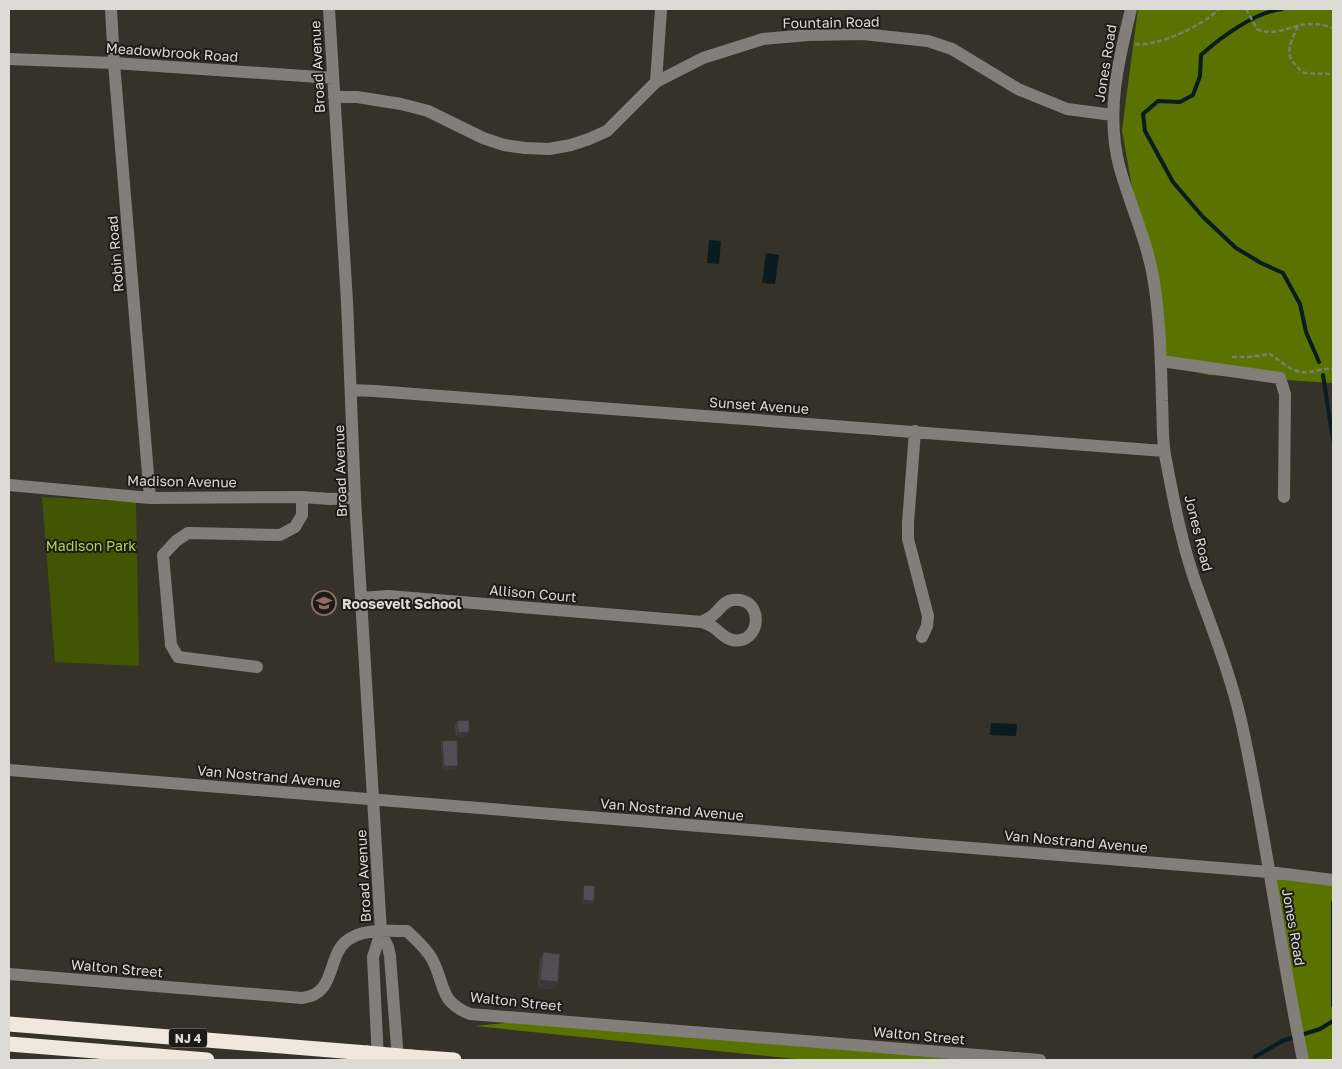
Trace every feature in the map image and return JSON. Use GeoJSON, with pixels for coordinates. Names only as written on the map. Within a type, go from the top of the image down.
{"type":"FeatureCollection","features":[{"type":"Feature","properties":{"kind":"highway","name":"NJ 4"},"geometry":{"type":"LineString","coordinates":[[9,1024],[373,1057],[454,1060]]}},
{"type":"Feature","properties":{"kind":"highway","name":"NJ 4"},"geometry":{"type":"LineString","coordinates":[[9,1044],[207,1060]]}},
{"type":"Feature","properties":{"kind":"street","name":"Robin Road"},"geometry":{"type":"LineString","coordinates":[[111,9],[150,498]]}},
{"type":"Feature","properties":{"kind":"street","name":"Broad Avenue"},"geometry":{"type":"LineString","coordinates":[[329,9],[352,390],[361,598],[381,932],[373,957],[373,1057]]}},
{"type":"Feature","properties":{"kind":"street"},"geometry":{"type":"LineString","coordinates":[[656,82],[661,9]]}},
{"type":"Feature","properties":{"kind":"street","name":"Jones Road"},"geometry":{"type":"LineString","coordinates":[[1131,9],[1122,42],[1114,86],[1114,133],[1120,167],[1150,260],[1154,285],[1161,362],[1164,451],[1181,532],[1195,580],[1229,674],[1242,724],[1303,1060]]}},
{"type":"Feature","properties":{"kind":"street","name":"Fountain Road"},"geometry":{"type":"LineString","coordinates":[[334,97],[357,97],[401,104],[428,111],[483,138],[504,145],[549,149],[571,145],[607,131],[656,82],[703,58],[762,39],[808,35],[863,34],[928,41],[952,49],[1018,89],[1067,109],[1113,115]]}},
{"type":"Feature","properties":{"kind":"street","name":"Meadowbrook Road"},"geometry":{"type":"LineString","coordinates":[[9,59],[114,63],[333,78]]}},
{"type":"Feature","properties":{"kind":"street"},"geometry":{"type":"LineString","coordinates":[[1161,362],[1280,378],[1285,394],[1284,497]]}},
{"type":"Feature","properties":{"kind":"street","name":"Sunset Avenue"},"geometry":{"type":"LineString","coordinates":[[352,390],[1164,451]]}},
{"type":"Feature","properties":{"kind":"street"},"geometry":{"type":"LineString","coordinates":[[915,431],[908,539],[928,616],[927,626],[922,638]]}},
{"type":"Feature","properties":{"kind":"street","name":"Madison Avenue"},"geometry":{"type":"LineString","coordinates":[[9,484],[150,498],[356,498]]}},
{"type":"Feature","properties":{"kind":"street"},"geometry":{"type":"LineString","coordinates":[[257,667],[195,660],[178,657],[174,653],[171,645],[162,555],[176,541],[188,533],[280,535],[295,527],[302,515],[302,497]]}},
{"type":"Feature","properties":{"kind":"street","name":"Allison Court"},"geometry":{"type":"LineString","coordinates":[[361,598],[388,596],[702,622]]}},
{"type":"Feature","properties":{"kind":"street","name":"Van Nostrand Avenue"},"geometry":{"type":"LineString","coordinates":[[9,770],[1269,872],[1329,880]]}},
{"type":"Feature","properties":{"kind":"street","name":"Walton Street"},"geometry":{"type":"LineString","coordinates":[[9,974],[302,998],[315,995],[324,988],[337,953],[349,939],[360,934],[406,930],[431,957],[449,1001],[458,1009],[470,1014],[1040,1060]]}},
{"type":"Feature","properties":{"kind":"street","name":"Broad Avenue"},"geometry":{"type":"LineString","coordinates":[[381,932],[390,956],[404,1058]]}},
{"type":"Feature","properties":{"kind":"path"},"geometry":{"type":"LineString","coordinates":[[1122,42],[1141,45],[1171,37],[1197,24],[1219,9]]}},
{"type":"Feature","properties":{"kind":"path"},"geometry":{"type":"LineString","coordinates":[[1246,9],[1257,29],[1275,32],[1314,24],[1333,28]]}},
{"type":"Feature","properties":{"kind":"path"},"geometry":{"type":"LineString","coordinates":[[1298,26],[1292,35],[1289,45],[1293,61],[1304,73],[1333,74]]}},
{"type":"Feature","properties":{"kind":"green space"},"geometry":{"type":"Polygon","coordinates":[[[1138,9],[1333,9],[1333,383],[1209,375],[1163,365],[1122,130],[1138,9]]]}},
{"type":"Feature","properties":{"kind":"green space","name":"Madison Park"},"geometry":{"type":"Polygon","coordinates":[[[42,497],[136,502],[139,666],[55,662],[42,497]]]}},
{"type":"Feature","properties":{"kind":"green space"},"geometry":{"type":"Polygon","coordinates":[[[1266,873],[1333,880],[1333,1060],[1308,1060],[1266,873]]]}},
{"type":"Feature","properties":{"kind":"green space"},"geometry":{"type":"Polygon","coordinates":[[[533,1020],[1022,1060],[806,1060],[475,1026],[533,1020]]]}},
{"type":"Feature","properties":{"kind":"shaded area"},"geometry":{"type":"Polygon","coordinates":[[[709,240],[721,241],[719,264],[707,263],[709,240]]]}},
{"type":"Feature","properties":{"kind":"shaded area"},"geometry":{"type":"Polygon","coordinates":[[[766,253],[779,255],[775,284],[762,283],[766,253]]]}},
{"type":"Feature","properties":{"kind":"shaded area"},"geometry":{"type":"Polygon","coordinates":[[[991,723],[1017,724],[1016,736],[990,735],[991,723]]]}},
{"type":"Feature","properties":{"kind":"building"},"geometry":{"type":"Polygon","coordinates":[[[469,720],[469,732],[458,733],[457,721],[469,720]]]}},
{"type":"Feature","properties":{"kind":"building"},"geometry":{"type":"Polygon","coordinates":[[[457,740],[458,766],[444,766],[442,741],[457,740]]]}},
{"type":"Feature","properties":{"kind":"building"},"geometry":{"type":"Polygon","coordinates":[[[584,885],[595,886],[594,901],[583,900],[584,885]]]}},
{"type":"Feature","properties":{"kind":"building"},"geometry":{"type":"Polygon","coordinates":[[[543,952],[560,954],[558,982],[540,980],[543,952]]]}},
{"type":"Feature","properties":{"kind":"waterway"},"geometry":{"type":"LineString","coordinates":[[1282,9],[1261,15],[1239,26],[1201,55],[1200,76],[1193,95],[1180,102],[1158,101],[1143,114],[1145,131],[1173,182],[1203,217],[1236,248],[1261,263],[1283,273],[1300,304],[1306,332],[1319,362]]}},
{"type":"Feature","properties":{"kind":"waterway"},"geometry":{"type":"LineString","coordinates":[[1323,375],[1333,440]]}},
{"type":"Feature","properties":{"kind":"waterway"},"geometry":{"type":"LineString","coordinates":[[1333,902],[1333,1006]]}},
{"type":"Feature","properties":{"kind":"waterway"},"geometry":{"type":"LineString","coordinates":[[1255,1057],[1282,1041],[1320,1029],[1333,1021]]}},
{"type":"Feature","properties":{"kind":"place","name":"Roosevelt School"},"geometry":{"type":"Point","coordinates":[324,603]}}]}
